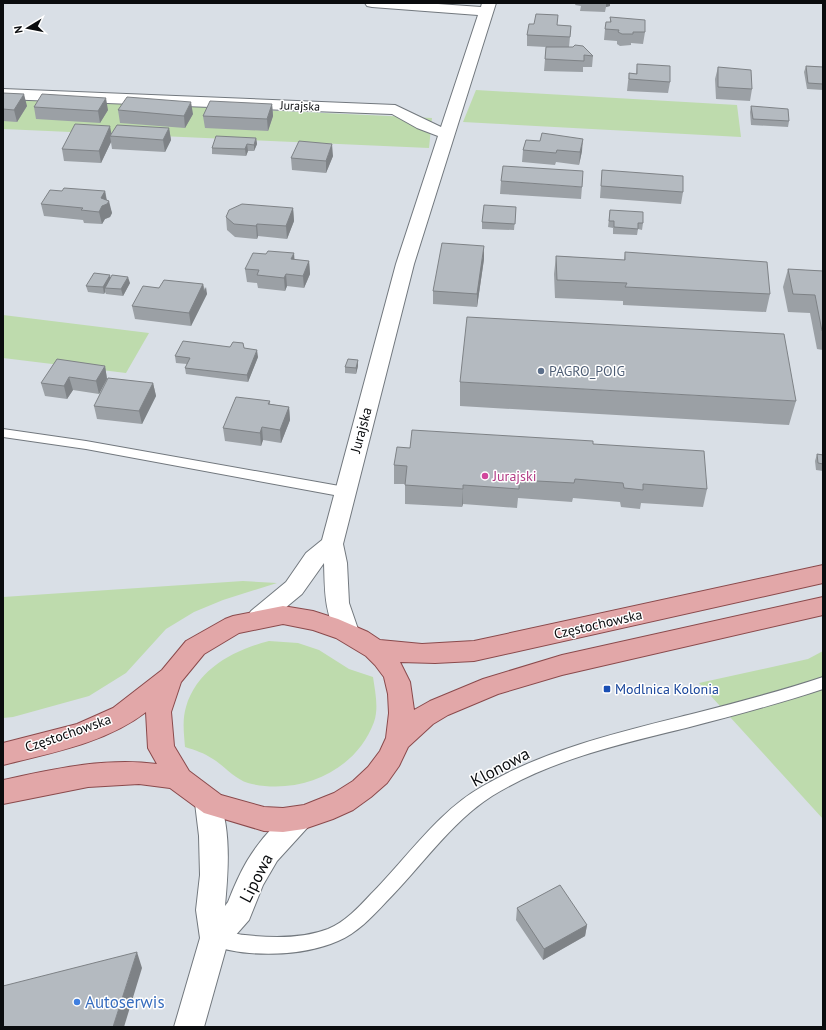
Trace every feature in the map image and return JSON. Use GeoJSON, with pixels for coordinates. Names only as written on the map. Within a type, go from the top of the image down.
{"type":"FeatureCollection","features":[{"type":"Feature","properties":{"kind":"main road","name":"Częstochowska"},"geometry":{"type":"LineString","coordinates":[[371,648],[391,652],[425,655],[474,650],[823,574]]}},
{"type":"Feature","properties":{"kind":"main road"},"geometry":{"type":"LineString","coordinates":[[398,740],[402,711],[400,690],[394,671],[371,648],[347,632],[304,618],[283,615],[259,617],[235,623],[213,634],[195,646],[180,660],[169,677],[161,699],[158,726],[159,739],[165,759],[176,777],[208,803],[238,814],[266,819],[298,819],[332,808],[360,791],[380,772],[398,740],[420,720],[439,708],[499,683],[562,665],[823,606]]}},
{"type":"Feature","properties":{"kind":"main road","name":"Częstochowska"},"geometry":{"type":"LineString","coordinates":[[3,754],[56,740],[106,722],[140,703],[169,677]]}},
{"type":"Feature","properties":{"kind":"main road"},"geometry":{"type":"LineString","coordinates":[[3,792],[77,776],[106,773],[140,773],[176,777]]}},
{"type":"Feature","properties":{"kind":"street"},"geometry":{"type":"LineString","coordinates":[[372,3],[487,7]]}},
{"type":"Feature","properties":{"kind":"street","name":"Jurajska"},"geometry":{"type":"LineString","coordinates":[[347,632],[342,620],[336,594],[337,560],[332,544],[405,264],[487,7]]}},
{"type":"Feature","properties":{"kind":"street","name":"Jurajska"},"geometry":{"type":"LineString","coordinates":[[3,94],[395,110],[423,125],[447,134]]}},
{"type":"Feature","properties":{"kind":"street"},"geometry":{"type":"LineString","coordinates":[[259,617],[294,588],[314,559],[332,544]]}},
{"type":"Feature","properties":{"kind":"street","name":"Lipowa"},"geometry":{"type":"LineString","coordinates":[[189,1027],[214,938],[210,910],[214,875],[213,836],[208,803]]}},
{"type":"Feature","properties":{"kind":"street","name":"Lipowa"},"geometry":{"type":"LineString","coordinates":[[214,938],[240,911],[251,880],[267,852],[298,819]]}},
{"type":"Feature","properties":{"kind":"lane"},"geometry":{"type":"LineString","coordinates":[[3,433],[140,454],[345,492]]}},
{"type":"Feature","properties":{"kind":"lane","name":"Klonowa"},"geometry":{"type":"LineString","coordinates":[[214,938],[243,944],[274,946],[305,942],[334,934],[360,916],[444,826],[488,791],[537,767],[595,745],[781,698],[823,683]]}},
{"type":"Feature","properties":{"kind":"green space"},"geometry":{"type":"Polygon","coordinates":[[[476,90],[737,105],[741,137],[463,122],[476,90]]]}},
{"type":"Feature","properties":{"kind":"green space"},"geometry":{"type":"Polygon","coordinates":[[[3,98],[432,118],[429,148],[3,129],[3,98]]]}},
{"type":"Feature","properties":{"kind":"green space"},"geometry":{"type":"Polygon","coordinates":[[[3,315],[149,333],[126,373],[3,358],[3,315]]]}},
{"type":"Feature","properties":{"kind":"green space"},"geometry":{"type":"Polygon","coordinates":[[[243,581],[277,583],[223,600],[194,612],[166,629],[126,673],[89,696],[13,717],[3,718],[3,597],[243,581]]]}},
{"type":"Feature","properties":{"kind":"green space"},"geometry":{"type":"Polygon","coordinates":[[[269,641],[298,643],[319,650],[349,669],[373,677],[376,711],[374,722],[365,740],[354,754],[339,767],[323,776],[305,783],[286,786],[267,786],[248,783],[239,779],[210,757],[185,747],[184,717],[186,707],[191,694],[199,682],[218,663],[243,650],[269,641]]]}},
{"type":"Feature","properties":{"kind":"green space"},"geometry":{"type":"Polygon","coordinates":[[[823,651],[823,819],[699,683],[808,659],[823,651]]]}},
{"type":"Feature","properties":{"kind":"building"},"geometry":{"type":"Polygon","coordinates":[[[536,14],[558,15],[557,25],[571,26],[570,37],[527,35],[529,24],[534,24],[536,14]]]}},
{"type":"Feature","properties":{"kind":"building"},"geometry":{"type":"Polygon","coordinates":[[[610,17],[645,20],[645,32],[622,34],[618,32],[619,30],[605,29],[606,22],[611,22],[610,17]]]}},
{"type":"Feature","properties":{"kind":"building"},"geometry":{"type":"Polygon","coordinates":[[[575,45],[583,46],[593,56],[584,55],[584,61],[545,59],[546,47],[573,47],[575,45]]]}},
{"type":"Feature","properties":{"kind":"building"},"geometry":{"type":"Polygon","coordinates":[[[637,64],[670,66],[670,82],[629,79],[629,73],[637,74],[637,64]]]}},
{"type":"Feature","properties":{"kind":"building"},"geometry":{"type":"Polygon","coordinates":[[[806,66],[823,67],[823,84],[808,83],[806,66]]]}},
{"type":"Feature","properties":{"kind":"building"},"geometry":{"type":"Polygon","coordinates":[[[718,67],[751,70],[752,89],[718,87],[718,67]]]}},
{"type":"Feature","properties":{"kind":"building"},"geometry":{"type":"Polygon","coordinates":[[[3,93],[24,94],[14,110],[3,109],[3,93]]]}},
{"type":"Feature","properties":{"kind":"building"},"geometry":{"type":"Polygon","coordinates":[[[42,94],[106,98],[98,111],[34,107],[42,94]]]}},
{"type":"Feature","properties":{"kind":"building"},"geometry":{"type":"Polygon","coordinates":[[[127,97],[191,102],[184,116],[118,110],[127,97]]]}},
{"type":"Feature","properties":{"kind":"building"},"geometry":{"type":"Polygon","coordinates":[[[210,101],[272,104],[267,119],[203,116],[210,101]]]}},
{"type":"Feature","properties":{"kind":"building"},"geometry":{"type":"Polygon","coordinates":[[[751,106],[788,109],[789,121],[753,119],[751,106]]]}},
{"type":"Feature","properties":{"kind":"building"},"geometry":{"type":"Polygon","coordinates":[[[75,124],[110,126],[99,151],[62,149],[75,124]]]}},
{"type":"Feature","properties":{"kind":"building"},"geometry":{"type":"Polygon","coordinates":[[[117,125],[169,128],[163,140],[110,136],[117,125]]]}},
{"type":"Feature","properties":{"kind":"building"},"geometry":{"type":"Polygon","coordinates":[[[542,133],[583,139],[580,152],[557,150],[556,153],[523,150],[526,140],[540,141],[542,133]]]}},
{"type":"Feature","properties":{"kind":"building"},"geometry":{"type":"Polygon","coordinates":[[[216,136],[256,138],[254,145],[247,144],[245,149],[212,148],[216,136]]]}},
{"type":"Feature","properties":{"kind":"building"},"geometry":{"type":"Polygon","coordinates":[[[299,141],[332,144],[326,161],[291,158],[299,141]]]}},
{"type":"Feature","properties":{"kind":"building"},"geometry":{"type":"Polygon","coordinates":[[[503,166],[583,171],[582,187],[501,181],[503,166]]]}},
{"type":"Feature","properties":{"kind":"building"},"geometry":{"type":"Polygon","coordinates":[[[602,170],[683,176],[683,192],[601,186],[602,170]]]}},
{"type":"Feature","properties":{"kind":"building"},"geometry":{"type":"Polygon","coordinates":[[[64,188],[105,191],[101,198],[109,201],[107,204],[102,206],[99,212],[81,210],[83,208],[41,204],[50,190],[62,191],[64,188]]]}},
{"type":"Feature","properties":{"kind":"building"},"geometry":{"type":"Polygon","coordinates":[[[242,204],[293,208],[286,226],[234,224],[226,217],[229,210],[242,204]]]}},
{"type":"Feature","properties":{"kind":"building"},"geometry":{"type":"Polygon","coordinates":[[[484,205],[516,207],[515,224],[482,222],[484,205]]]}},
{"type":"Feature","properties":{"kind":"building"},"geometry":{"type":"Polygon","coordinates":[[[610,210],[643,212],[643,223],[638,223],[638,229],[614,227],[614,221],[609,221],[610,210]]]}},
{"type":"Feature","properties":{"kind":"building"},"geometry":{"type":"Polygon","coordinates":[[[442,243],[484,246],[477,294],[433,291],[442,243]]]}},
{"type":"Feature","properties":{"kind":"building"},"geometry":{"type":"Polygon","coordinates":[[[268,251],[294,253],[291,259],[309,261],[303,276],[286,274],[284,278],[257,275],[259,270],[245,269],[253,253],[266,254],[268,251]]]}},
{"type":"Feature","properties":{"kind":"building"},"geometry":{"type":"Polygon","coordinates":[[[625,252],[767,262],[770,294],[625,287],[627,283],[557,280],[556,256],[625,260],[625,252]]]}},
{"type":"Feature","properties":{"kind":"building"},"geometry":{"type":"Polygon","coordinates":[[[788,269],[823,271],[823,331],[815,295],[793,294],[788,269]]]}},
{"type":"Feature","properties":{"kind":"building"},"geometry":{"type":"Polygon","coordinates":[[[94,273],[110,275],[103,287],[86,286],[94,273]]]}},
{"type":"Feature","properties":{"kind":"building"},"geometry":{"type":"Polygon","coordinates":[[[112,275],[128,277],[121,289],[105,288],[112,275]]]}},
{"type":"Feature","properties":{"kind":"building"},"geometry":{"type":"Polygon","coordinates":[[[164,280],[203,284],[189,313],[132,306],[143,286],[159,288],[164,280]]]}},
{"type":"Feature","properties":{"kind":"building"},"geometry":{"type":"Polygon","coordinates":[[[467,317],[784,334],[796,401],[460,382],[467,317]]]}},
{"type":"Feature","properties":{"kind":"building"},"geometry":{"type":"Polygon","coordinates":[[[183,341],[230,347],[233,342],[243,343],[244,348],[257,350],[247,375],[185,368],[190,358],[175,356],[183,341]]]}},
{"type":"Feature","properties":{"kind":"building"},"geometry":{"type":"Polygon","coordinates":[[[57,359],[105,366],[96,381],[69,377],[64,386],[41,383],[57,359]]]}},
{"type":"Feature","properties":{"kind":"building"},"geometry":{"type":"Polygon","coordinates":[[[348,359],[358,360],[356,368],[345,367],[348,359]]]}},
{"type":"Feature","properties":{"kind":"building"},"geometry":{"type":"Polygon","coordinates":[[[108,378],[153,383],[139,411],[94,406],[108,378]]]}},
{"type":"Feature","properties":{"kind":"building"},"geometry":{"type":"Polygon","coordinates":[[[236,397],[270,401],[268,404],[289,407],[280,430],[262,427],[260,433],[223,428],[236,397]]]}},
{"type":"Feature","properties":{"kind":"building"},"geometry":{"type":"Polygon","coordinates":[[[412,430],[593,441],[593,444],[704,451],[707,489],[643,484],[643,490],[624,488],[623,483],[575,479],[574,483],[519,480],[519,489],[463,485],[463,489],[405,485],[407,466],[394,465],[397,447],[410,448],[412,430]]]}},
{"type":"Feature","properties":{"kind":"building"},"geometry":{"type":"Polygon","coordinates":[[[817,454],[823,455],[823,464],[818,463],[817,454]]]}},
{"type":"Feature","properties":{"kind":"building"},"geometry":{"type":"Polygon","coordinates":[[[560,885],[587,925],[544,949],[517,908],[560,885]]]}},
{"type":"Feature","properties":{"kind":"building"},"geometry":{"type":"Polygon","coordinates":[[[137,952],[113,1027],[3,1027],[3,986],[137,952]]]}},
{"type":"Feature","properties":{"kind":"place","name":"PAGRO_POIG"},"geometry":{"type":"Point","coordinates":[541,371]}},
{"type":"Feature","properties":{"kind":"place","name":"Jurajski"},"geometry":{"type":"Point","coordinates":[485,476]}},
{"type":"Feature","properties":{"kind":"place","name":"Modlnica Kolonia"},"geometry":{"type":"Point","coordinates":[607,689]}},
{"type":"Feature","properties":{"kind":"place","name":"Autoserwis"},"geometry":{"type":"Point","coordinates":[77,1002]}}]}
